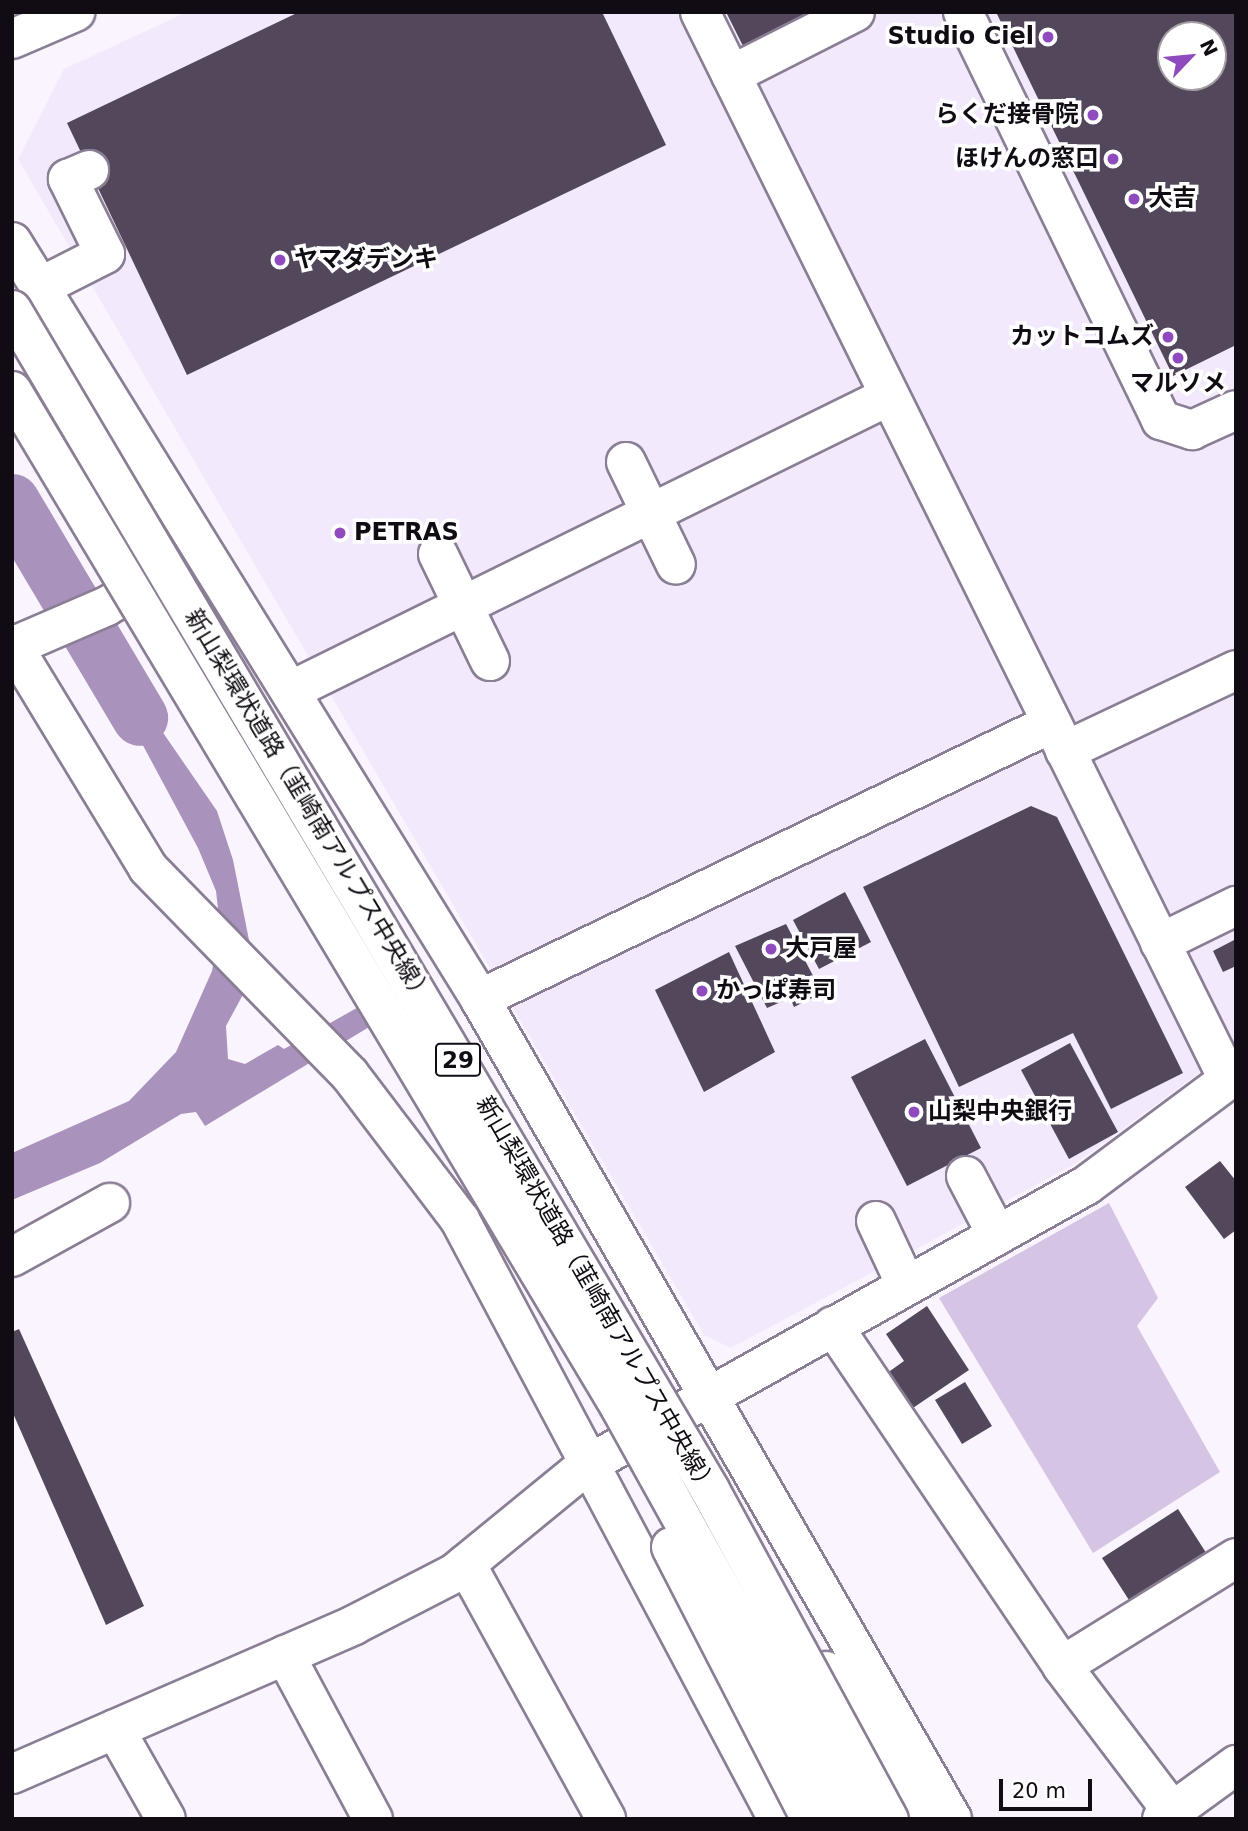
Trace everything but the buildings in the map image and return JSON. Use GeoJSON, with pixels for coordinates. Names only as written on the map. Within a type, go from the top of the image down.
{"type":"FeatureCollection","features":[{"type":"Feature","properties":{"kind":"main road"},"geometry":{"type":"LineString","coordinates":[[12,39],[75,12]]}},
{"type":"Feature","properties":{"kind":"main road"},"geometry":{"type":"LineString","coordinates":[[12,1774],[285,1655],[466,1564],[587,1465],[1087,1185],[1232,1076],[1160,943],[700,12]]}},
{"type":"Feature","properties":{"kind":"main road"},"geometry":{"type":"LineString","coordinates":[[731,75],[855,12]]}},
{"type":"Feature","properties":{"kind":"main road"},"geometry":{"type":"LineString","coordinates":[[964,12],[1161,420],[1192,430],[1236,410]]}},
{"type":"Feature","properties":{"kind":"main road"},"geometry":{"type":"LineString","coordinates":[[26,299],[105,254],[68,179],[89,170]]}},
{"type":"Feature","properties":{"kind":"main road"},"geometry":{"type":"LineString","coordinates":[[12,242],[26,299],[292,690],[480,999],[952,1819]]}},
{"type":"Feature","properties":{"kind":"main road","name":"新山梨環状道路（韮崎南アルプス中央線）"},"geometry":{"type":"LineString","coordinates":[[26,299],[710,1490],[889,1819]]}},
{"type":"Feature","properties":{"kind":"main road","name":"新山梨環状道路（韮崎南アルプス中央線）"},"geometry":{"type":"LineString","coordinates":[[12,391],[627,1418],[848,1819]]}},
{"type":"Feature","properties":{"kind":"main road"},"geometry":{"type":"LineString","coordinates":[[292,690],[890,396]]}},
{"type":"Feature","properties":{"kind":"main road"},"geometry":{"type":"LineString","coordinates":[[626,462],[676,565]]}},
{"type":"Feature","properties":{"kind":"main road"},"geometry":{"type":"LineString","coordinates":[[198,551],[107,606],[13,646],[162,886],[350,1075],[460,1220],[587,1465],[778,1819]]}},
{"type":"Feature","properties":{"kind":"main road"},"geometry":{"type":"LineString","coordinates":[[438,554],[490,661]]}},
{"type":"Feature","properties":{"kind":"main road"},"geometry":{"type":"LineString","coordinates":[[480,999],[1059,737],[1236,670]]}},
{"type":"Feature","properties":{"kind":"main road"},"geometry":{"type":"LineString","coordinates":[[1160,943],[1236,906]]}},
{"type":"Feature","properties":{"kind":"main road"},"geometry":{"type":"LineString","coordinates":[[421,1077],[811,1819]]}},
{"type":"Feature","properties":{"kind":"main road"},"geometry":{"type":"LineString","coordinates":[[967,1176],[997,1235]]}},
{"type":"Feature","properties":{"kind":"main road"},"geometry":{"type":"LineString","coordinates":[[12,1257],[110,1203]]}},
{"type":"Feature","properties":{"kind":"main road"},"geometry":{"type":"LineString","coordinates":[[876,1221],[906,1285]]}},
{"type":"Feature","properties":{"kind":"main road"},"geometry":{"type":"LineString","coordinates":[[833,1326],[1062,1666],[1171,1817],[1236,1765]]}},
{"type":"Feature","properties":{"kind":"main road"},"geometry":{"type":"LineString","coordinates":[[710,1490],[921,1819]]}},
{"type":"Feature","properties":{"kind":"main road"},"geometry":{"type":"LineString","coordinates":[[1062,1666],[1236,1558]]}},
{"type":"Feature","properties":{"kind":"main road"},"geometry":{"type":"LineString","coordinates":[[466,1564],[606,1819]]}},
{"type":"Feature","properties":{"kind":"main road"},"geometry":{"type":"LineString","coordinates":[[285,1655],[373,1819]]}},
{"type":"Feature","properties":{"kind":"main road"},"geometry":{"type":"LineString","coordinates":[[115,1730],[166,1819]]}},
{"type":"Feature","properties":{"kind":"shaded area"},"geometry":{"type":"Polygon","coordinates":[[[187,12],[1236,12],[1236,1046],[1075,1164],[731,1348],[704,1335],[18,159],[64,69],[187,12]]]}},
{"type":"Feature","properties":{"kind":"shaded area"},"geometry":{"type":"Polygon","coordinates":[[[106,650],[217,811],[233,860],[251,950],[246,989],[226,1026],[228,1059],[245,1064],[278,1045],[284,1049],[378,996],[389,1015],[205,1126],[196,1112],[181,1114],[100,1163],[12,1200],[12,1153],[129,1101],[176,1052],[212,971],[220,927],[216,891],[198,848],[95,656],[106,650]]]}},
{"type":"Feature","properties":{"kind":"shaded area"},"geometry":{"type":"Polygon","coordinates":[[[1109,1203],[1158,1298],[1137,1326],[1220,1472],[1093,1553],[939,1298],[1109,1203]]]}},
{"type":"Feature","properties":{"kind":"waterway"},"geometry":{"type":"LineString","coordinates":[[12,502],[140,718]]}},
{"type":"Feature","properties":{"kind":"place","name":"Studio Ciel"},"geometry":{"type":"Point","coordinates":[1048,37]}},
{"type":"Feature","properties":{"kind":"place","name":"らくだ接骨院"},"geometry":{"type":"Point","coordinates":[1093,115]}},
{"type":"Feature","properties":{"kind":"place","name":"ほけんの窓口"},"geometry":{"type":"Point","coordinates":[1113,159]}},
{"type":"Feature","properties":{"kind":"place","name":"大吉"},"geometry":{"type":"Point","coordinates":[1134,199]}},
{"type":"Feature","properties":{"kind":"place","name":"ヤマダデンキ"},"geometry":{"type":"Point","coordinates":[280,260]}},
{"type":"Feature","properties":{"kind":"place","name":"カットコムズ"},"geometry":{"type":"Point","coordinates":[1168,337]}},
{"type":"Feature","properties":{"kind":"place","name":"マルソメ"},"geometry":{"type":"Point","coordinates":[1178,358]}},
{"type":"Feature","properties":{"kind":"place","name":"PETRAS"},"geometry":{"type":"Point","coordinates":[340,533]}},
{"type":"Feature","properties":{"kind":"place","name":"大戸屋"},"geometry":{"type":"Point","coordinates":[771,949]}},
{"type":"Feature","properties":{"kind":"place","name":"かっぱ寿司"},"geometry":{"type":"Point","coordinates":[702,991]}},
{"type":"Feature","properties":{"kind":"place","name":"山梨中央銀行"},"geometry":{"type":"Point","coordinates":[914,1112]}}]}
